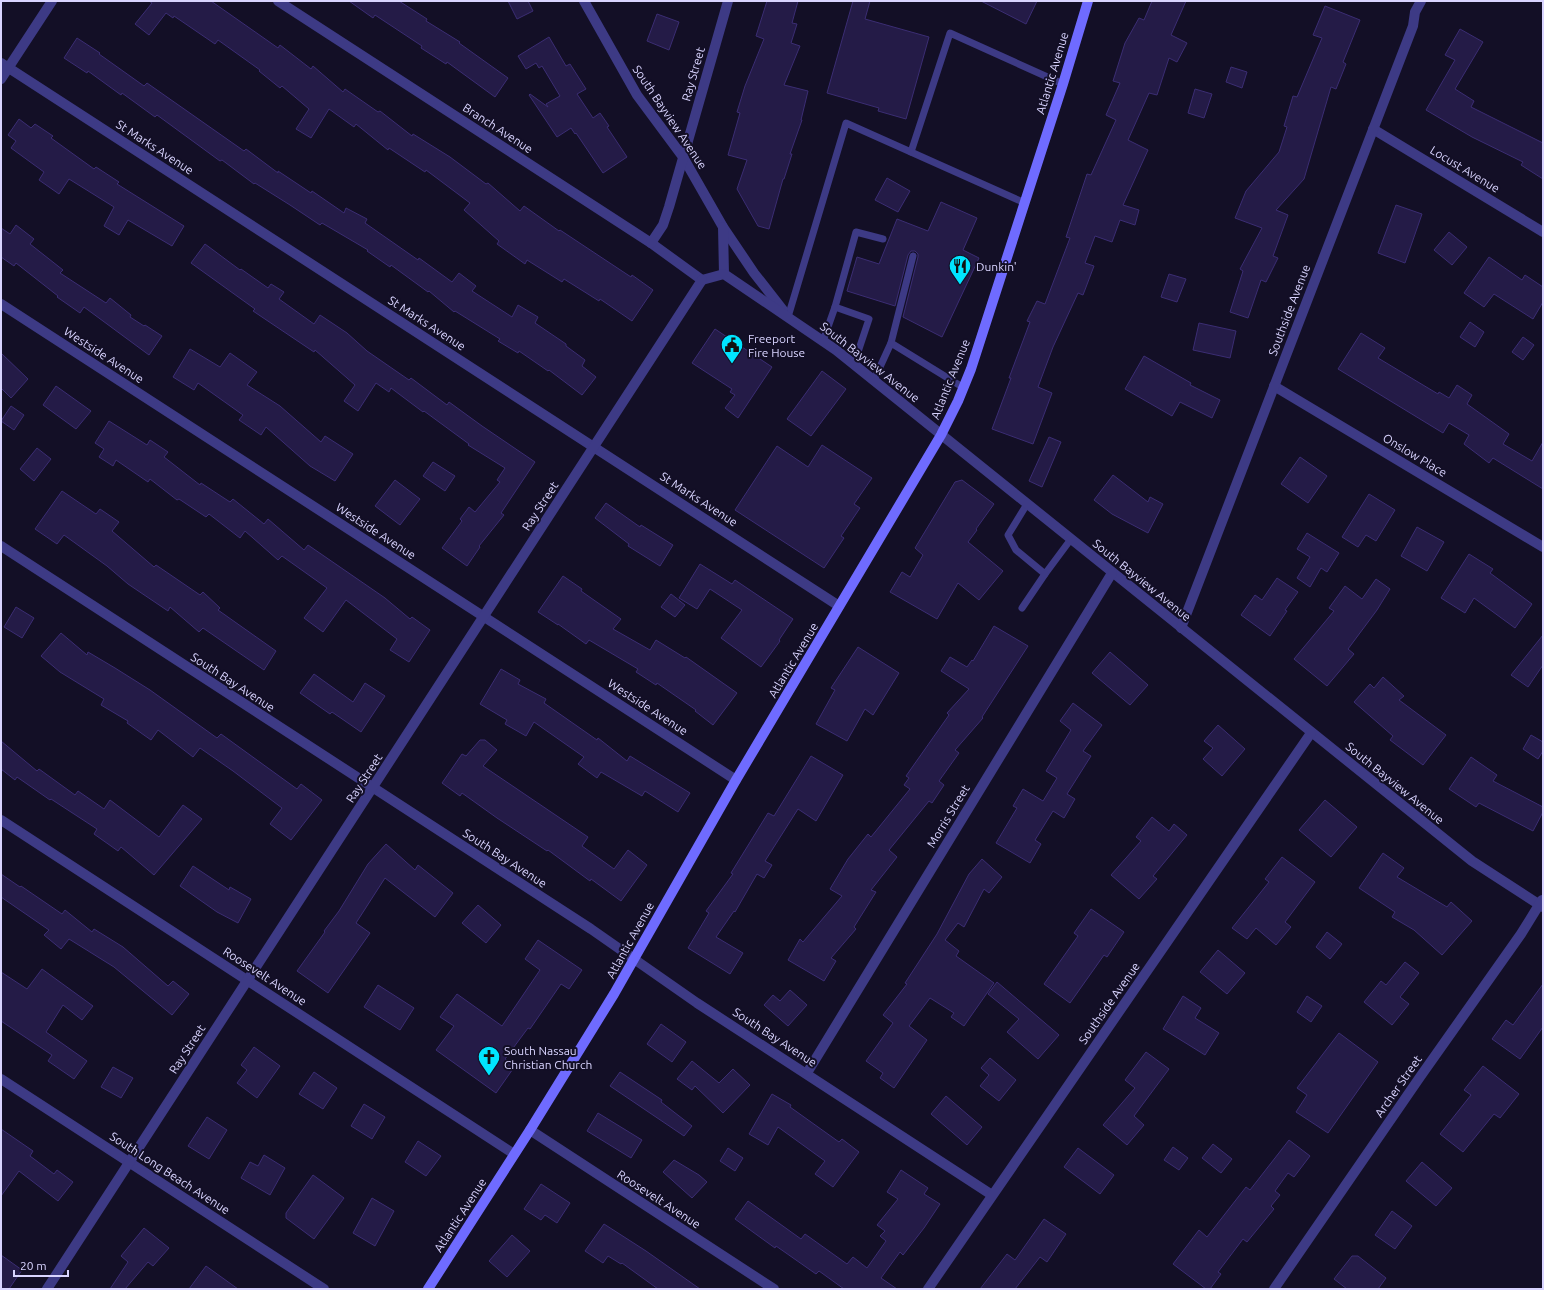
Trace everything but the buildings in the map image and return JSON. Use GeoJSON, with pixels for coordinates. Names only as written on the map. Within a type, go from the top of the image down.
{"type":"FeatureCollection","features":[{"type":"Feature","properties":{"kind":"main road","name":"Atlantic Avenue"},"geometry":{"type":"LineString","coordinates":[[428,1289],[530,1130],[614,994],[736,780],[941,435],[964,388],[971,369],[1063,84],[1088,1]]}},
{"type":"Feature","properties":{"kind":"street"},"geometry":{"type":"LineString","coordinates":[[1,79],[5,65],[52,1]]}},
{"type":"Feature","properties":{"kind":"street","name":"Branch Avenue"},"geometry":{"type":"LineString","coordinates":[[278,1],[651,243],[702,280]]}},
{"type":"Feature","properties":{"kind":"street","name":"South Bayview Avenue"},"geometry":{"type":"LineString","coordinates":[[584,1],[637,95],[683,157],[723,227],[724,274],[823,340],[854,364],[1472,861],[1542,903]]}},
{"type":"Feature","properties":{"kind":"street","name":"Ray Street"},"geometry":{"type":"LineString","coordinates":[[651,243],[663,225],[728,1]]}},
{"type":"Feature","properties":{"kind":"street","name":"Southside Avenue"},"geometry":{"type":"LineString","coordinates":[[1182,628],[1413,26],[1415,12],[1421,1]]}},
{"type":"Feature","properties":{"kind":"street","name":"St Marks Avenue"},"geometry":{"type":"LineString","coordinates":[[5,65],[840,606]]}},
{"type":"Feature","properties":{"kind":"street","name":"Locust Avenue"},"geometry":{"type":"LineString","coordinates":[[1373,129],[1543,232]]}},
{"type":"Feature","properties":{"kind":"street"},"geometry":{"type":"LineString","coordinates":[[723,227],[754,273],[788,317]]}},
{"type":"Feature","properties":{"kind":"street"},"geometry":{"type":"LineString","coordinates":[[702,280],[724,274]]}},
{"type":"Feature","properties":{"kind":"street","name":"Ray Street"},"geometry":{"type":"LineString","coordinates":[[47,1289],[702,280]]}},
{"type":"Feature","properties":{"kind":"street","name":"Westside Avenue"},"geometry":{"type":"LineString","coordinates":[[1,304],[736,780]]}},
{"type":"Feature","properties":{"kind":"street","name":"Onslow Place"},"geometry":{"type":"LineString","coordinates":[[1274,386],[1543,547]]}},
{"type":"Feature","properties":{"kind":"street","name":"South Bay Avenue"},"geometry":{"type":"LineString","coordinates":[[1,546],[591,929],[696,1002],[992,1195]]}},
{"type":"Feature","properties":{"kind":"street","name":"Morris Street"},"geometry":{"type":"LineString","coordinates":[[807,1073],[1112,573]]}},
{"type":"Feature","properties":{"kind":"street","name":"Southside Avenue"},"geometry":{"type":"LineString","coordinates":[[928,1289],[1311,733]]}},
{"type":"Feature","properties":{"kind":"street","name":"Roosevelt Avenue"},"geometry":{"type":"LineString","coordinates":[[1,820],[514,1154]]}},
{"type":"Feature","properties":{"kind":"street","name":"Archer Street"},"geometry":{"type":"LineString","coordinates":[[1274,1289],[1420,1076],[1542,903]]}},
{"type":"Feature","properties":{"kind":"street","name":"South Long Beach Avenue"},"geometry":{"type":"LineString","coordinates":[[1,1079],[324,1289]]}},
{"type":"Feature","properties":{"kind":"street","name":"Roosevelt Avenue"},"geometry":{"type":"LineString","coordinates":[[530,1130],[774,1289]]}},
{"type":"Feature","properties":{"kind":"lane"},"geometry":{"type":"LineString","coordinates":[[911,152],[950,33],[1063,84]]}},
{"type":"Feature","properties":{"kind":"lane"},"geometry":{"type":"LineString","coordinates":[[788,317],[846,123],[1025,203]]}},
{"type":"Feature","properties":{"kind":"lane"},"geometry":{"type":"LineString","coordinates":[[823,340],[835,307],[856,232],[883,239]]}},
{"type":"Feature","properties":{"kind":"lane"},"geometry":{"type":"LineString","coordinates":[[874,380],[891,343],[913,256]]}},
{"type":"Feature","properties":{"kind":"lane"},"geometry":{"type":"LineString","coordinates":[[835,307],[869,319],[854,364]]}},
{"type":"Feature","properties":{"kind":"lane"},"geometry":{"type":"LineString","coordinates":[[891,343],[964,388]]}},
{"type":"Feature","properties":{"kind":"lane"},"geometry":{"type":"LineString","coordinates":[[1027,504],[1008,535],[1016,550],[1045,574]]}},
{"type":"Feature","properties":{"kind":"lane"},"geometry":{"type":"LineString","coordinates":[[1022,608],[1071,539]]}},
{"type":"Feature","properties":{"kind":"place","name":"Dunkin'"},"geometry":{"type":"Point","coordinates":[960,286]}},
{"type":"Feature","properties":{"kind":"place","name":"Freeport Fire House"},"geometry":{"type":"Point","coordinates":[732,364]}},
{"type":"Feature","properties":{"kind":"place","name":"South Nassau Christian Church"},"geometry":{"type":"Point","coordinates":[489,1076]}}]}
